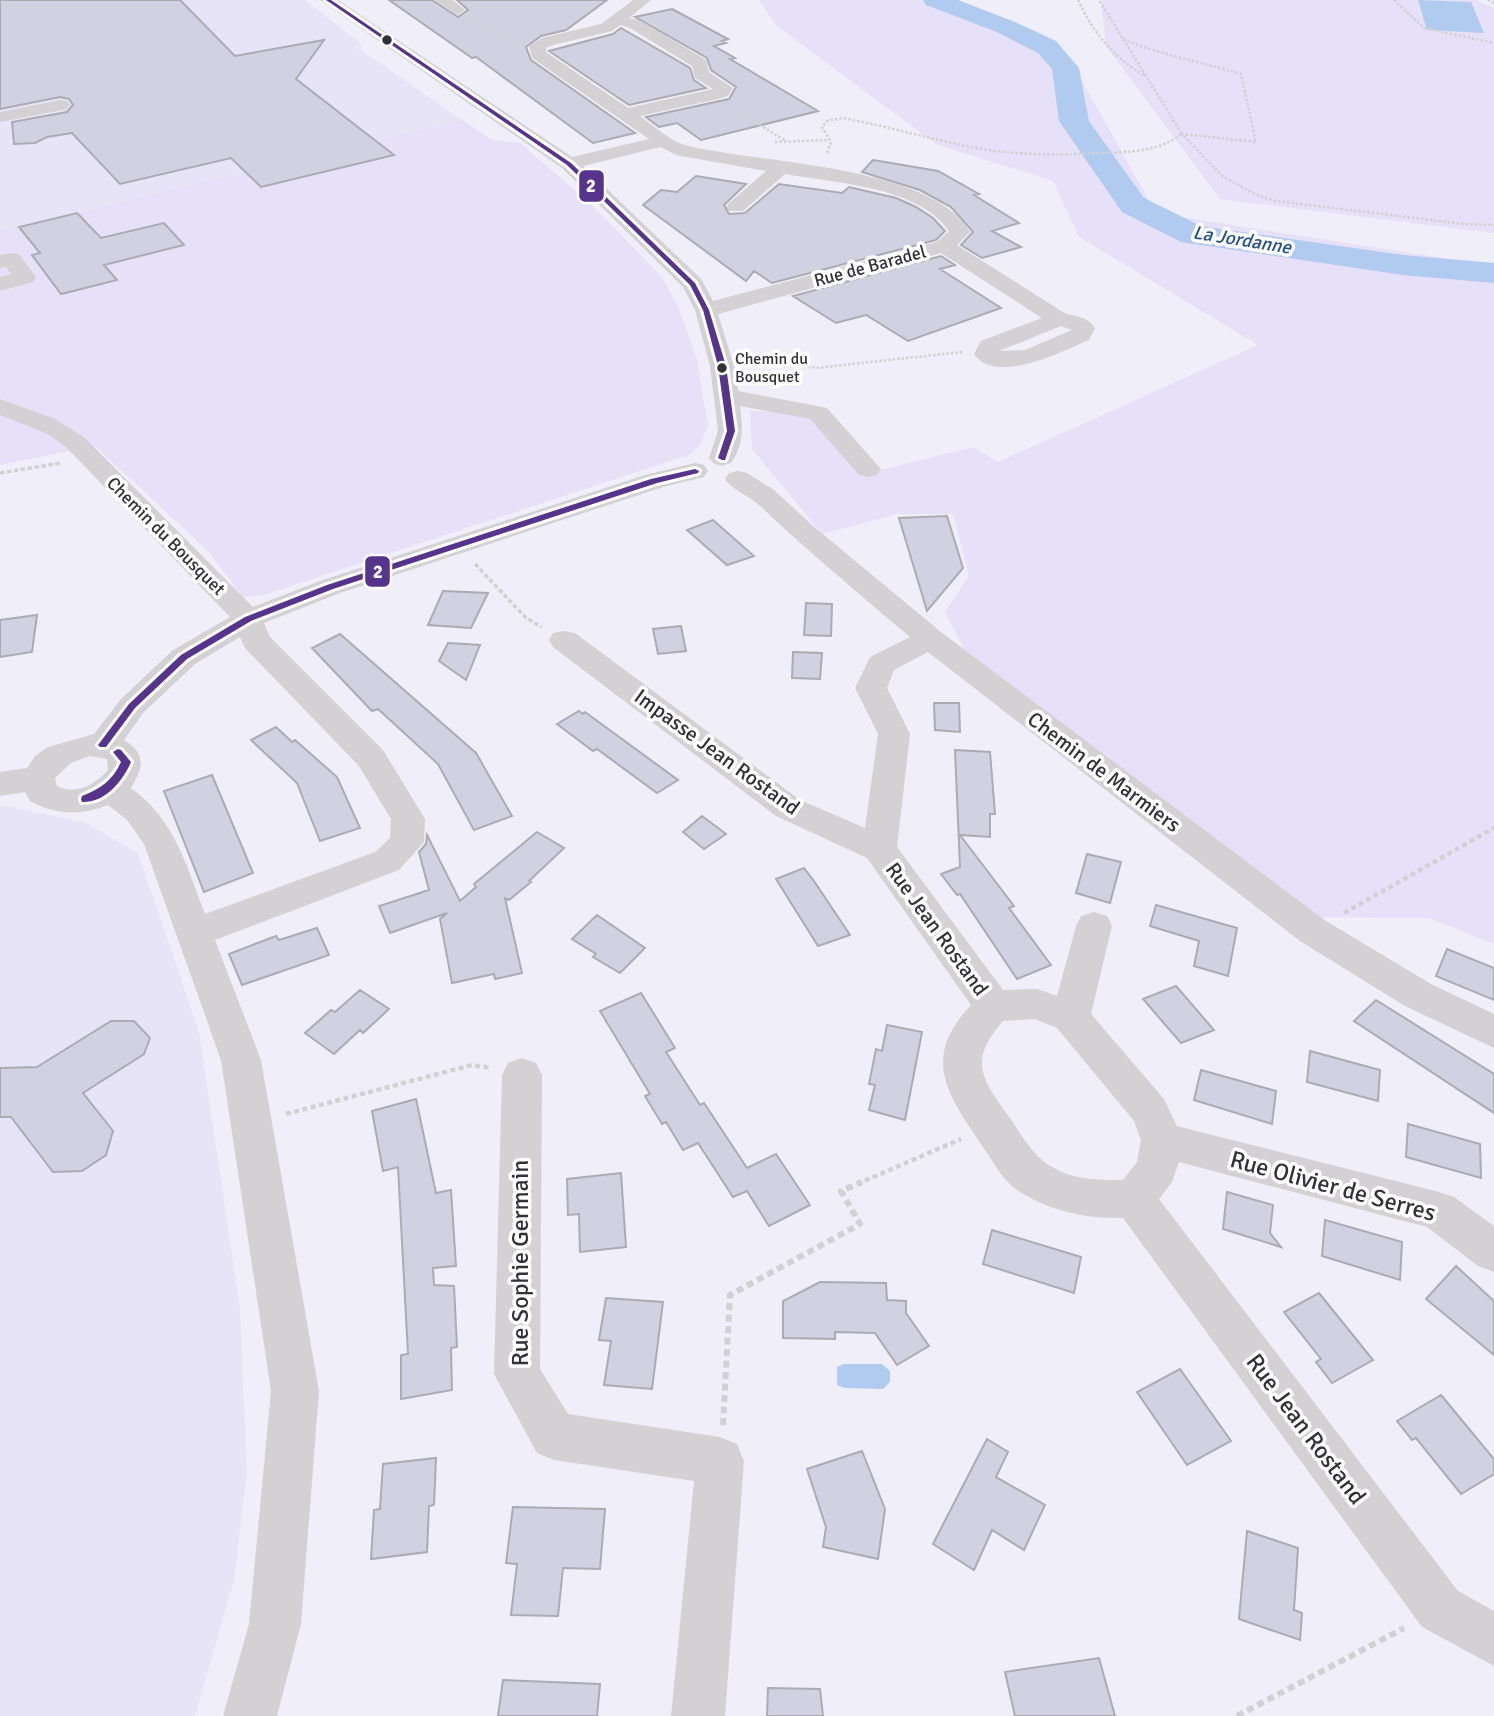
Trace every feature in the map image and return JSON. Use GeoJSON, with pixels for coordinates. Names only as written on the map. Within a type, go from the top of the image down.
{"type":"FeatureCollection","features":[{"type":"Feature","properties":{"kind":"street"},"geometry":{"type":"LineString","coordinates":[[103,745],[132,706],[184,657],[248,619],[330,587],[468,541],[674,474],[695,471],[704,461],[730,468],[731,431],[726,396],[706,310],[693,284],[569,163],[328,0]]}},
{"type":"Feature","properties":{"kind":"street"},"geometry":{"type":"LineString","coordinates":[[443,0],[457,10]]}},
{"type":"Feature","properties":{"kind":"street"},"geometry":{"type":"LineString","coordinates":[[537,46],[548,41],[593,32],[617,20],[643,0]]}},
{"type":"Feature","properties":{"kind":"street"},"geometry":{"type":"LineString","coordinates":[[617,20],[635,23],[700,64],[701,74],[724,88],[722,92],[712,95],[624,114]]}},
{"type":"Feature","properties":{"kind":"street","name":"Rue de Baradel"},"geometry":{"type":"LineString","coordinates":[[537,46],[538,54],[676,149],[781,167],[822,167],[892,187],[908,193],[956,222],[960,232],[944,246],[706,310]]}},
{"type":"Feature","properties":{"kind":"street"},"geometry":{"type":"LineString","coordinates":[[712,95],[740,113]]}},
{"type":"Feature","properties":{"kind":"street"},"geometry":{"type":"LineString","coordinates":[[0,117],[61,105]]}},
{"type":"Feature","properties":{"kind":"street"},"geometry":{"type":"LineString","coordinates":[[569,163],[662,141]]}},
{"type":"Feature","properties":{"kind":"street"},"geometry":{"type":"LineString","coordinates":[[736,207],[781,167]]}},
{"type":"Feature","properties":{"kind":"street"},"geometry":{"type":"LineString","coordinates":[[944,246],[1059,319],[989,346],[988,349]]}},
{"type":"Feature","properties":{"kind":"street"},"geometry":{"type":"LineString","coordinates":[[0,262],[11,259],[25,277],[0,284]]}},
{"type":"Feature","properties":{"kind":"street"},"geometry":{"type":"LineString","coordinates":[[726,396],[818,413],[868,468]]}},
{"type":"Feature","properties":{"kind":"street","name":"Chemin du Bousquet"},"geometry":{"type":"LineString","coordinates":[[0,406],[54,426],[75,440],[87,456],[248,619],[256,641],[371,758],[408,820],[407,842],[387,861],[194,933]]}},
{"type":"Feature","properties":{"kind":"street","name":"Chemin de Marmiers"},"geometry":{"type":"LineString","coordinates":[[730,468],[930,639],[1313,931],[1418,995],[1494,1032]]}},
{"type":"Feature","properties":{"kind":"street","name":"Rue Jean Rostand"},"geometry":{"type":"LineString","coordinates":[[930,639],[881,664],[871,688],[894,734],[879,849],[993,1006]]}},
{"type":"Feature","properties":{"kind":"street","name":"Impasse Jean Rostand"},"geometry":{"type":"LineString","coordinates":[[564,640],[788,808],[879,849]]}},
{"type":"Feature","properties":{"kind":"street"},"geometry":{"type":"LineString","coordinates":[[90,744],[103,745],[117,749],[126,762],[122,777],[109,789],[85,800],[60,801],[42,793],[38,778],[43,768],[62,752],[90,744]]}},
{"type":"Feature","properties":{"kind":"street"},"geometry":{"type":"LineString","coordinates":[[0,784],[38,778]]}},
{"type":"Feature","properties":{"kind":"street"},"geometry":{"type":"LineString","coordinates":[[109,789],[139,811],[160,841],[241,1060],[295,1391],[275,1624],[250,1716]]}},
{"type":"Feature","properties":{"kind":"street"},"geometry":{"type":"LineString","coordinates":[[1071,1017],[1094,926]]}},
{"type":"Feature","properties":{"kind":"street","name":"Rue Jean Rostand"},"geometry":{"type":"LineString","coordinates":[[1162,1140],[1150,1111],[1071,1017],[1037,1004],[993,1006],[971,1028],[960,1059],[967,1092],[1026,1173],[1063,1192],[1101,1201],[1135,1199],[1440,1609],[1494,1640]]}},
{"type":"Feature","properties":{"kind":"street","name":"Rue Sophie Germain"},"geometry":{"type":"LineString","coordinates":[[522,1075],[517,1374],[554,1436],[720,1461]]}},
{"type":"Feature","properties":{"kind":"street"},"geometry":{"type":"LineString","coordinates":[[1135,1199],[1157,1169],[1162,1140]]}},
{"type":"Feature","properties":{"kind":"street","name":"Rue Olivier de Serres"},"geometry":{"type":"LineString","coordinates":[[1162,1140],[1439,1211],[1494,1252]]}},
{"type":"Feature","properties":{"kind":"street"},"geometry":{"type":"LineString","coordinates":[[698,1716],[720,1461]]}},
{"type":"Feature","properties":{"kind":"path"},"geometry":{"type":"LineString","coordinates":[[1078,0],[1084,15],[1113,52],[1130,69],[1146,76]]}},
{"type":"Feature","properties":{"kind":"path"},"geometry":{"type":"LineString","coordinates":[[1099,0],[1182,134],[1219,176],[1252,194],[1276,201],[1464,224],[1494,225]]}},
{"type":"Feature","properties":{"kind":"path"},"geometry":{"type":"LineString","coordinates":[[1394,0],[1424,28],[1494,43]]}},
{"type":"Feature","properties":{"kind":"path"},"geometry":{"type":"LineString","coordinates":[[1488,0],[1494,4]]}},
{"type":"Feature","properties":{"kind":"path"},"geometry":{"type":"LineString","coordinates":[[457,10],[466,12],[492,27],[517,45],[537,46]]}},
{"type":"Feature","properties":{"kind":"path"},"geometry":{"type":"LineString","coordinates":[[1123,39],[1149,50],[1188,58],[1241,74],[1256,142],[1182,134]]}},
{"type":"Feature","properties":{"kind":"path"},"geometry":{"type":"LineString","coordinates":[[740,113],[822,167],[831,142],[822,127],[827,121],[842,118],[979,148],[1029,155],[1152,149],[1175,141],[1182,134]]}},
{"type":"Feature","properties":{"kind":"path"},"geometry":{"type":"LineString","coordinates":[[716,348],[816,368],[988,349]]}},
{"type":"Feature","properties":{"kind":"path"},"geometry":{"type":"LineString","coordinates":[[0,473],[87,456]]}},
{"type":"Feature","properties":{"kind":"path"},"geometry":{"type":"LineString","coordinates":[[468,541],[471,561],[526,618],[564,640]]}},
{"type":"Feature","properties":{"kind":"path"},"geometry":{"type":"LineString","coordinates":[[1313,931],[1494,828]]}},
{"type":"Feature","properties":{"kind":"path"},"geometry":{"type":"LineString","coordinates":[[251,1123],[472,1065],[522,1075]]}},
{"type":"Feature","properties":{"kind":"path"},"geometry":{"type":"LineString","coordinates":[[720,1461],[730,1295],[860,1224],[842,1191],[990,1126]]}},
{"type":"Feature","properties":{"kind":"path"},"geometry":{"type":"LineString","coordinates":[[1237,1716],[1440,1609]]}},
{"type":"Feature","properties":{"kind":"shaded area"},"geometry":{"type":"Polygon","coordinates":[[[0,0],[305,0],[364,46],[358,48],[462,120],[0,231],[0,0]]]}},
{"type":"Feature","properties":{"kind":"shaded area"},"geometry":{"type":"Polygon","coordinates":[[[759,0],[928,0],[1072,63],[1156,213],[1494,266],[1494,944],[1429,918],[1313,917],[975,671],[945,612],[969,575],[953,514],[897,514],[822,534],[752,449],[750,411],[779,410],[806,415],[860,475],[974,447],[998,462],[1258,345],[1079,237],[1053,181],[936,144],[777,26],[759,0]]]}},
{"type":"Feature","properties":{"kind":"shaded area"},"geometry":{"type":"Polygon","coordinates":[[[1101,0],[1477,0],[1494,9],[1494,233],[1220,199],[1106,46],[1101,0]]]}},
{"type":"Feature","properties":{"kind":"shaded area"},"geometry":{"type":"Polygon","coordinates":[[[462,120],[492,140],[520,143],[591,204],[661,276],[678,306],[697,360],[708,426],[701,443],[691,454],[264,595],[243,597],[208,551],[95,446],[0,465],[0,231],[462,120]]]}},
{"type":"Feature","properties":{"kind":"shaded area"},"geometry":{"type":"Polygon","coordinates":[[[0,805],[84,822],[138,853],[199,1032],[240,1309],[247,1473],[234,1581],[195,1716],[0,1716],[0,805]]]}},
{"type":"Feature","properties":{"kind":"water"},"geometry":{"type":"Polygon","coordinates":[[[1418,0],[1471,2],[1484,33],[1427,30],[1418,0]]]}},
{"type":"Feature","properties":{"kind":"water"},"geometry":{"type":"Polygon","coordinates":[[[844,1364],[882,1364],[890,1371],[890,1382],[883,1389],[845,1388],[837,1385],[837,1367],[844,1364]]]}},
{"type":"Feature","properties":{"kind":"building"},"geometry":{"type":"Polygon","coordinates":[[[0,0],[180,0],[235,56],[324,40],[296,79],[394,155],[261,187],[231,158],[120,184],[72,133],[47,137],[35,143],[14,144],[12,122],[67,112],[73,105],[69,99],[60,97],[0,109],[0,0]]]}},
{"type":"Feature","properties":{"kind":"building"},"geometry":{"type":"Polygon","coordinates":[[[389,0],[432,0],[458,17],[468,10],[457,0],[607,0],[566,30],[541,36],[526,47],[531,60],[635,133],[593,143],[476,57],[472,58],[389,0]]]}},
{"type":"Feature","properties":{"kind":"building"},"geometry":{"type":"Polygon","coordinates":[[[672,9],[728,39],[722,41],[726,43],[714,46],[735,58],[730,59],[818,111],[701,140],[677,123],[659,127],[646,117],[729,99],[736,87],[711,70],[707,58],[635,17],[672,9]]]}},
{"type":"Feature","properties":{"kind":"building"},"geometry":{"type":"Polygon","coordinates":[[[621,28],[690,68],[694,80],[706,88],[629,105],[549,51],[613,34],[621,28]]]}},
{"type":"Feature","properties":{"kind":"building"},"geometry":{"type":"Polygon","coordinates":[[[873,160],[938,171],[979,194],[974,195],[1019,223],[992,231],[1021,247],[982,258],[961,245],[973,232],[951,207],[920,190],[862,172],[873,160]]]}},
{"type":"Feature","properties":{"kind":"building"},"geometry":{"type":"Polygon","coordinates":[[[696,176],[746,184],[724,205],[729,214],[745,213],[779,184],[842,193],[849,187],[896,198],[916,207],[933,218],[945,231],[936,240],[772,283],[754,271],[746,281],[643,205],[661,190],[677,192],[696,176]]]}},
{"type":"Feature","properties":{"kind":"building"},"geometry":{"type":"Polygon","coordinates":[[[77,213],[101,238],[164,223],[184,245],[104,265],[117,280],[61,294],[32,255],[40,253],[19,227],[77,213]]]}},
{"type":"Feature","properties":{"kind":"building"},"geometry":{"type":"Polygon","coordinates":[[[941,256],[955,265],[940,269],[1001,308],[908,341],[866,315],[836,323],[793,296],[941,256]]]}},
{"type":"Feature","properties":{"kind":"building"},"geometry":{"type":"Polygon","coordinates":[[[947,516],[963,568],[927,611],[899,518],[947,516]]]}},
{"type":"Feature","properties":{"kind":"building"},"geometry":{"type":"Polygon","coordinates":[[[713,520],[754,556],[727,565],[687,530],[713,520]]]}},
{"type":"Feature","properties":{"kind":"building"},"geometry":{"type":"Polygon","coordinates":[[[443,591],[488,593],[471,628],[428,625],[443,591]]]}},
{"type":"Feature","properties":{"kind":"building"},"geometry":{"type":"Polygon","coordinates":[[[806,603],[832,604],[831,636],[804,635],[806,603]]]}},
{"type":"Feature","properties":{"kind":"building"},"geometry":{"type":"Polygon","coordinates":[[[37,615],[32,652],[0,657],[0,620],[37,615]]]}},
{"type":"Feature","properties":{"kind":"building"},"geometry":{"type":"Polygon","coordinates":[[[681,626],[686,651],[658,654],[653,629],[681,626]]]}},
{"type":"Feature","properties":{"kind":"building"},"geometry":{"type":"Polygon","coordinates":[[[340,634],[476,753],[512,816],[474,830],[438,764],[378,709],[372,711],[312,648],[340,634]]]}},
{"type":"Feature","properties":{"kind":"building"},"geometry":{"type":"Polygon","coordinates":[[[448,643],[480,645],[466,680],[439,661],[448,643]]]}},
{"type":"Feature","properties":{"kind":"building"},"geometry":{"type":"Polygon","coordinates":[[[793,652],[822,653],[820,679],[792,678],[793,652]]]}},
{"type":"Feature","properties":{"kind":"building"},"geometry":{"type":"Polygon","coordinates":[[[934,703],[959,703],[960,732],[935,730],[934,703]]]}},
{"type":"Feature","properties":{"kind":"building"},"geometry":{"type":"Polygon","coordinates":[[[579,711],[583,714],[585,712],[678,780],[657,793],[597,749],[593,751],[557,724],[579,711]]]}},
{"type":"Feature","properties":{"kind":"building"},"geometry":{"type":"Polygon","coordinates":[[[276,727],[337,777],[360,828],[320,841],[297,783],[251,740],[276,727]]]}},
{"type":"Feature","properties":{"kind":"building"},"geometry":{"type":"Polygon","coordinates":[[[955,750],[990,752],[995,814],[990,814],[990,837],[960,835],[1014,906],[1009,908],[1051,965],[1017,979],[960,894],[957,895],[941,874],[960,867],[955,750]]]}},
{"type":"Feature","properties":{"kind":"building"},"geometry":{"type":"Polygon","coordinates":[[[212,775],[253,873],[204,892],[164,791],[212,775]]]}},
{"type":"Feature","properties":{"kind":"building"},"geometry":{"type":"Polygon","coordinates":[[[702,816],[726,834],[704,849],[683,832],[702,816]]]}},
{"type":"Feature","properties":{"kind":"building"},"geometry":{"type":"Polygon","coordinates":[[[537,832],[564,848],[529,881],[531,882],[509,900],[505,898],[522,973],[495,979],[494,974],[452,983],[440,919],[447,913],[390,933],[379,906],[429,890],[419,852],[426,844],[427,835],[460,901],[476,887],[474,884],[537,832]]]}},
{"type":"Feature","properties":{"kind":"building"},"geometry":{"type":"Polygon","coordinates":[[[1087,854],[1121,862],[1110,903],[1076,893],[1087,854]]]}},
{"type":"Feature","properties":{"kind":"building"},"geometry":{"type":"Polygon","coordinates":[[[804,868],[850,935],[818,946],[776,879],[804,868]]]}},
{"type":"Feature","properties":{"kind":"building"},"geometry":{"type":"Polygon","coordinates":[[[1156,905],[1237,928],[1228,976],[1194,966],[1199,941],[1150,926],[1156,905]]]}},
{"type":"Feature","properties":{"kind":"building"},"geometry":{"type":"Polygon","coordinates":[[[597,915],[645,948],[620,973],[593,957],[596,954],[572,939],[597,915]]]}},
{"type":"Feature","properties":{"kind":"building"},"geometry":{"type":"Polygon","coordinates":[[[317,928],[329,955],[242,985],[229,954],[276,936],[279,940],[317,928]]]}},
{"type":"Feature","properties":{"kind":"building"},"geometry":{"type":"Polygon","coordinates":[[[1447,949],[1494,968],[1494,1000],[1436,976],[1447,949]]]}},
{"type":"Feature","properties":{"kind":"building"},"geometry":{"type":"Polygon","coordinates":[[[1176,986],[1214,1030],[1181,1043],[1143,999],[1176,986]]]}},
{"type":"Feature","properties":{"kind":"building"},"geometry":{"type":"Polygon","coordinates":[[[360,990],[389,1009],[363,1033],[360,1030],[334,1054],[305,1033],[331,1010],[335,1012],[360,990]]]}},
{"type":"Feature","properties":{"kind":"building"},"geometry":{"type":"Polygon","coordinates":[[[641,993],[675,1048],[666,1052],[700,1105],[704,1103],[747,1168],[776,1154],[810,1205],[769,1226],[747,1191],[733,1197],[698,1143],[683,1150],[666,1122],[662,1124],[645,1096],[650,1094],[600,1011],[641,993]]]}},
{"type":"Feature","properties":{"kind":"building"},"geometry":{"type":"Polygon","coordinates":[[[1376,1000],[1494,1074],[1494,1113],[1354,1021],[1376,1000]]]}},
{"type":"Feature","properties":{"kind":"building"},"geometry":{"type":"Polygon","coordinates":[[[111,1021],[134,1021],[150,1038],[144,1054],[83,1093],[113,1131],[106,1155],[82,1171],[53,1172],[11,1117],[0,1117],[0,1068],[37,1067],[111,1021]]]}},
{"type":"Feature","properties":{"kind":"building"},"geometry":{"type":"Polygon","coordinates":[[[887,1025],[922,1032],[905,1120],[869,1110],[875,1085],[869,1084],[876,1049],[882,1051],[887,1025]]]}},
{"type":"Feature","properties":{"kind":"building"},"geometry":{"type":"Polygon","coordinates":[[[1310,1051],[1380,1070],[1378,1101],[1307,1082],[1310,1051]]]}},
{"type":"Feature","properties":{"kind":"building"},"geometry":{"type":"Polygon","coordinates":[[[1201,1070],[1276,1091],[1272,1124],[1194,1100],[1201,1070]]]}},
{"type":"Feature","properties":{"kind":"building"},"geometry":{"type":"Polygon","coordinates":[[[416,1099],[436,1193],[451,1190],[456,1266],[433,1268],[434,1285],[454,1286],[457,1347],[451,1348],[452,1390],[401,1399],[401,1355],[408,1354],[398,1167],[383,1171],[372,1111],[416,1099]]]}},
{"type":"Feature","properties":{"kind":"building"},"geometry":{"type":"Polygon","coordinates":[[[1408,1124],[1480,1144],[1481,1178],[1406,1157],[1408,1124]]]}},
{"type":"Feature","properties":{"kind":"building"},"geometry":{"type":"Polygon","coordinates":[[[621,1173],[626,1247],[580,1252],[579,1214],[568,1215],[567,1179],[621,1173]]]}},
{"type":"Feature","properties":{"kind":"building"},"geometry":{"type":"Polygon","coordinates":[[[1227,1192],[1273,1205],[1270,1233],[1281,1247],[1223,1229],[1227,1192]]]}},
{"type":"Feature","properties":{"kind":"building"},"geometry":{"type":"Polygon","coordinates":[[[1325,1220],[1402,1242],[1400,1280],[1322,1256],[1325,1220]]]}},
{"type":"Feature","properties":{"kind":"building"},"geometry":{"type":"Polygon","coordinates":[[[992,1230],[1081,1257],[1074,1293],[983,1264],[992,1230]]]}},
{"type":"Feature","properties":{"kind":"building"},"geometry":{"type":"Polygon","coordinates":[[[1456,1266],[1494,1301],[1494,1355],[1426,1299],[1456,1266]]]}},
{"type":"Feature","properties":{"kind":"building"},"geometry":{"type":"Polygon","coordinates":[[[820,1282],[886,1283],[887,1300],[906,1301],[906,1313],[929,1346],[897,1365],[875,1333],[835,1332],[835,1339],[783,1338],[783,1301],[820,1282]]]}},
{"type":"Feature","properties":{"kind":"building"},"geometry":{"type":"Polygon","coordinates":[[[1319,1293],[1373,1360],[1332,1383],[1316,1362],[1321,1359],[1284,1312],[1319,1293]]]}},
{"type":"Feature","properties":{"kind":"building"},"geometry":{"type":"Polygon","coordinates":[[[606,1298],[663,1302],[652,1389],[604,1385],[611,1341],[599,1340],[606,1298]]]}},
{"type":"Feature","properties":{"kind":"building"},"geometry":{"type":"Polygon","coordinates":[[[1180,1369],[1231,1441],[1187,1465],[1137,1392],[1180,1369]]]}},
{"type":"Feature","properties":{"kind":"building"},"geometry":{"type":"Polygon","coordinates":[[[1441,1395],[1494,1459],[1494,1474],[1461,1494],[1416,1438],[1412,1440],[1397,1421],[1441,1395]]]}},
{"type":"Feature","properties":{"kind":"building"},"geometry":{"type":"Polygon","coordinates":[[[987,1439],[1008,1452],[996,1477],[1045,1505],[1024,1550],[992,1530],[974,1570],[933,1544],[987,1439]]]}},
{"type":"Feature","properties":{"kind":"building"},"geometry":{"type":"Polygon","coordinates":[[[862,1451],[885,1509],[878,1559],[823,1547],[826,1527],[807,1469],[862,1451]]]}},
{"type":"Feature","properties":{"kind":"building"},"geometry":{"type":"Polygon","coordinates":[[[436,1458],[434,1505],[429,1506],[427,1552],[371,1559],[374,1510],[380,1509],[383,1464],[436,1458]]]}},
{"type":"Feature","properties":{"kind":"building"},"geometry":{"type":"Polygon","coordinates":[[[513,1507],[605,1509],[600,1569],[563,1568],[558,1616],[511,1615],[517,1564],[506,1563],[513,1507]]]}},
{"type":"Feature","properties":{"kind":"building"},"geometry":{"type":"Polygon","coordinates":[[[1247,1531],[1298,1548],[1294,1610],[1302,1613],[1300,1640],[1239,1619],[1247,1531]]]}},
{"type":"Feature","properties":{"kind":"building"},"geometry":{"type":"Polygon","coordinates":[[[1099,1658],[1115,1716],[1015,1716],[1005,1672],[1099,1658]]]}},
{"type":"Feature","properties":{"kind":"building"},"geometry":{"type":"Polygon","coordinates":[[[503,1680],[600,1684],[597,1716],[498,1716],[503,1680]]]}},
{"type":"Feature","properties":{"kind":"building"},"geometry":{"type":"Polygon","coordinates":[[[768,1688],[820,1689],[823,1716],[767,1716],[768,1688]]]}},
{"type":"Feature","properties":{"kind":"waterway","name":"La Jordanne"},"geometry":{"type":"LineString","coordinates":[[935,0],[1006,27],[1047,47],[1065,68],[1074,121],[1133,205],[1193,235],[1403,265],[1494,273]]}},
{"type":"Feature","properties":{"kind":"transit line","name":"2"},"geometry":{"type":"LineString","coordinates":[[328,0],[569,164],[693,284],[706,310],[722,366],[731,431],[722,458]]}},
{"type":"Feature","properties":{"kind":"transit line","name":"2"},"geometry":{"type":"LineString","coordinates":[[103,745],[132,706],[184,657],[248,619],[330,587],[654,481],[695,471]]}},
{"type":"Feature","properties":{"kind":"transit line","name":"2"},"geometry":{"type":"LineString","coordinates":[[86,799],[106,789],[120,775],[126,762],[118,752]]}},
{"type":"Feature","properties":{"kind":"place","name":"Chemin du Bousquet"},"geometry":{"type":"Point","coordinates":[722,368]}}]}
